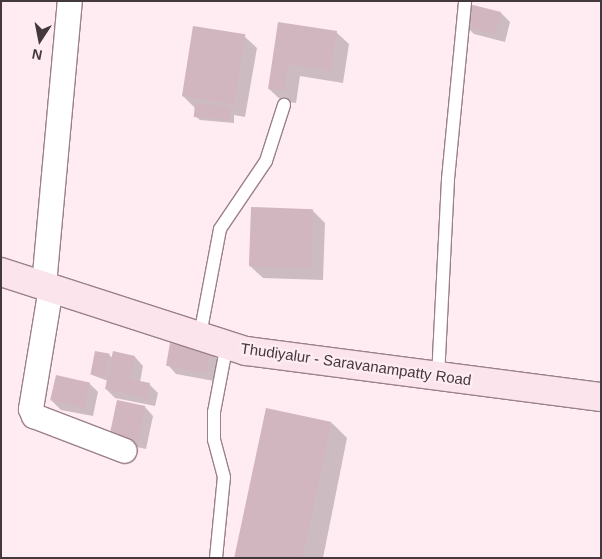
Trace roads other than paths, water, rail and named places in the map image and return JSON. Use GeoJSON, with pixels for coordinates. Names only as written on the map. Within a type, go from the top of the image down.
{"type":"FeatureCollection","features":[{"type":"Feature","properties":{"kind":"main road","name":"Thudiyalur - Saravanampatty Road"},"geometry":{"type":"LineString","coordinates":[[1,272],[246,350],[438,377],[601,397]]}},
{"type":"Feature","properties":{"kind":"street"},"geometry":{"type":"LineString","coordinates":[[70,1],[47,286],[31,409],[34,416],[42,421],[126,451]]}},
{"type":"Feature","properties":{"kind":"lane"},"geometry":{"type":"LineString","coordinates":[[438,377],[448,179],[466,1]]}},
{"type":"Feature","properties":{"kind":"lane"},"geometry":{"type":"LineString","coordinates":[[200,335],[220,229],[266,162],[284,105]]}},
{"type":"Feature","properties":{"kind":"lane"},"geometry":{"type":"LineString","coordinates":[[216,558],[224,477],[214,440],[214,412],[227,344]]}}]}
